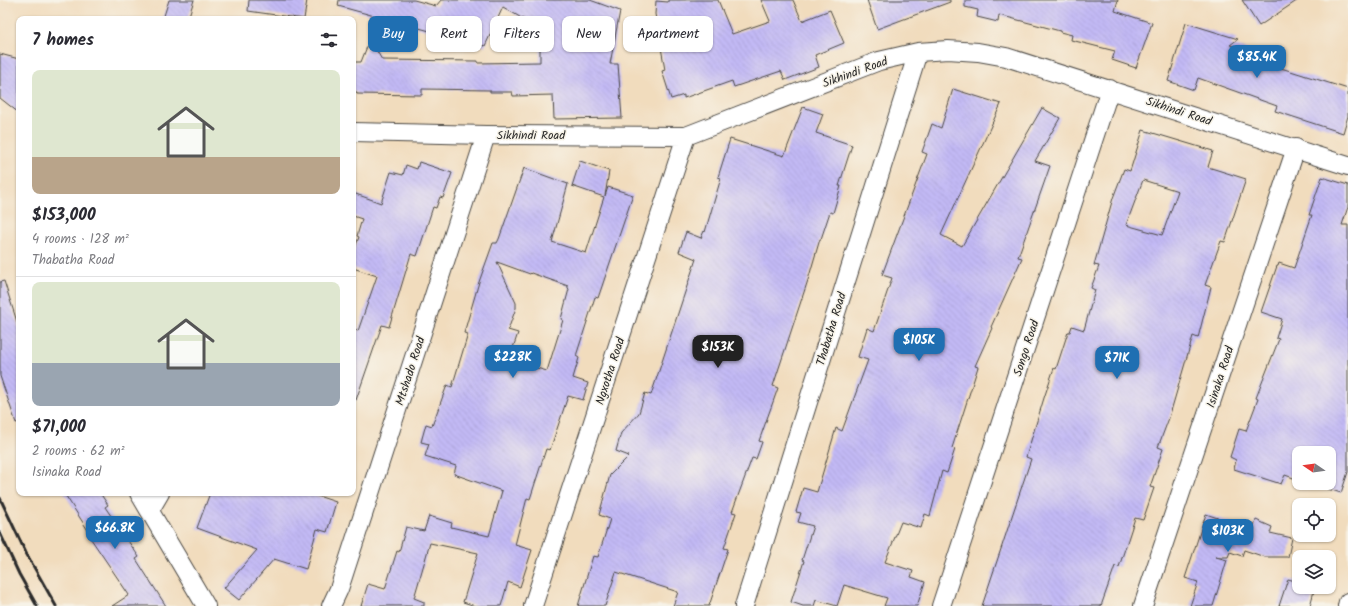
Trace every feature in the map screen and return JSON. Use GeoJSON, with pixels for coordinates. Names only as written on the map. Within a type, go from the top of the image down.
{"type":"FeatureCollection","features":[{"type":"Feature","properties":{"kind":"street","name":"Sikhindi Road"},"geometry":{"type":"LineString","coordinates":[[356,132],[486,135],[686,136],[879,61],[918,52],[956,50],[1006,57],[1296,148],[1348,166]]}},
{"type":"Feature","properties":{"kind":"street","name":"Thabatha Road"},"geometry":{"type":"LineString","coordinates":[[744,606],[918,52]]}},
{"type":"Feature","properties":{"kind":"street","name":"Songo Road"},"geometry":{"type":"LineString","coordinates":[[942,606],[1110,89]]}},
{"type":"Feature","properties":{"kind":"street","name":"Mtshado Road"},"geometry":{"type":"LineString","coordinates":[[331,606],[346,567],[486,135]]}},
{"type":"Feature","properties":{"kind":"street","name":"Ngxotha Road"},"geometry":{"type":"LineString","coordinates":[[534,606],[686,136]]}},
{"type":"Feature","properties":{"kind":"street","name":"Isinaka Road"},"geometry":{"type":"LineString","coordinates":[[1143,606],[1296,148]]}},
{"type":"Feature","properties":{"kind":"street"},"geometry":{"type":"LineString","coordinates":[[141,496],[206,606]]}},
{"type":"Feature","properties":{"kind":"street"},"geometry":{"type":"LineString","coordinates":[[150,510],[158,496]]}},
{"type":"Feature","properties":{"kind":"street"},"geometry":{"type":"LineString","coordinates":[[1347,606],[1348,602]]}},
{"type":"Feature","properties":{"kind":"building"},"geometry":{"type":"Polygon","coordinates":[[[169,0],[194,0],[189,16],[164,16],[169,0]]]}},
{"type":"Feature","properties":{"kind":"building"},"geometry":{"type":"Polygon","coordinates":[[[249,0],[307,0],[304,16],[283,16],[248,11],[249,0]]]}},
{"type":"Feature","properties":{"kind":"building"},"geometry":{"type":"Polygon","coordinates":[[[339,0],[414,0],[436,6],[441,0],[590,0],[620,11],[615,38],[615,16],[562,16],[562,52],[612,52],[610,64],[618,64],[622,118],[554,119],[553,95],[513,96],[512,92],[490,92],[490,90],[422,89],[422,95],[357,94],[356,62],[361,62],[368,44],[368,52],[377,52],[382,60],[478,61],[478,63],[540,62],[540,52],[554,52],[554,16],[518,16],[503,7],[499,16],[490,16],[490,35],[485,46],[482,45],[482,16],[426,16],[426,30],[418,28],[418,16],[375,16],[338,6],[339,0]]]}},
{"type":"Feature","properties":{"kind":"building"},"geometry":{"type":"Polygon","coordinates":[[[668,0],[718,0],[732,34],[770,21],[761,0],[793,0],[802,21],[830,10],[844,43],[815,55],[819,67],[785,80],[781,71],[734,87],[732,81],[684,98],[684,95],[671,99],[662,71],[665,70],[662,52],[713,52],[713,16],[655,16],[656,1],[668,2],[668,0]]]}},
{"type":"Feature","properties":{"kind":"building"},"geometry":{"type":"Polygon","coordinates":[[[867,0],[950,0],[950,2],[877,29],[867,0]]]}},
{"type":"Feature","properties":{"kind":"building"},"geometry":{"type":"Polygon","coordinates":[[[965,0],[1118,0],[1115,11],[1152,23],[1136,68],[1112,60],[1115,51],[1071,40],[1072,35],[1060,31],[999,15],[998,22],[977,17],[978,10],[965,7],[965,0]]]}},
{"type":"Feature","properties":{"kind":"building"},"geometry":{"type":"Polygon","coordinates":[[[1242,0],[1298,0],[1259,26],[1242,0]]]}},
{"type":"Feature","properties":{"kind":"building"},"geometry":{"type":"Polygon","coordinates":[[[1186,23],[1238,39],[1230,45],[1268,55],[1265,63],[1348,89],[1348,116],[1343,133],[1275,111],[1277,106],[1198,78],[1194,90],[1168,81],[1186,23]]]}},
{"type":"Feature","properties":{"kind":"building"},"geometry":{"type":"Polygon","coordinates":[[[0,54],[16,58],[16,111],[0,98],[0,54]]]}},
{"type":"Feature","properties":{"kind":"building"},"geometry":{"type":"Polygon","coordinates":[[[953,89],[1001,104],[941,235],[962,246],[1042,108],[1060,118],[1035,161],[1050,166],[1018,257],[1022,258],[975,366],[978,367],[952,448],[955,449],[947,473],[942,471],[930,516],[925,514],[921,528],[901,522],[885,562],[913,571],[911,577],[925,582],[917,606],[884,606],[887,598],[844,585],[837,606],[816,600],[814,606],[803,606],[791,602],[813,526],[798,522],[801,513],[796,512],[803,488],[817,492],[836,428],[842,431],[868,360],[858,357],[867,328],[874,331],[892,278],[882,275],[927,154],[922,152],[932,124],[941,128],[953,89]]]}},
{"type":"Feature","properties":{"kind":"building"},"geometry":{"type":"Polygon","coordinates":[[[803,107],[823,114],[816,133],[852,145],[839,186],[841,186],[833,213],[830,212],[820,239],[773,386],[778,388],[759,441],[762,442],[756,459],[752,458],[732,512],[736,513],[724,548],[728,549],[709,606],[673,606],[678,592],[616,572],[605,606],[578,606],[593,556],[598,557],[610,519],[599,515],[610,475],[629,456],[616,451],[621,433],[639,413],[645,393],[651,395],[696,259],[679,252],[686,232],[701,238],[704,231],[705,232],[721,178],[718,177],[730,139],[784,156],[803,107]]]}},
{"type":"Feature","properties":{"kind":"building"},"geometry":{"type":"Polygon","coordinates":[[[1143,130],[1213,151],[1208,167],[1246,179],[1225,242],[1221,241],[1205,285],[1211,287],[1198,338],[1193,336],[1169,418],[1158,447],[1163,449],[1150,487],[1154,488],[1143,520],[1135,518],[1119,567],[1115,566],[1101,606],[982,606],[1031,459],[1026,457],[1054,368],[1056,369],[1068,332],[1070,332],[1072,326],[1084,330],[1095,290],[1091,288],[1099,266],[1094,265],[1113,198],[1124,169],[1130,171],[1143,130]],[[1143,180],[1126,225],[1162,235],[1178,191],[1143,180]]]}},
{"type":"Feature","properties":{"kind":"building"},"geometry":{"type":"Polygon","coordinates":[[[580,161],[609,171],[605,196],[608,187],[633,195],[598,298],[595,297],[576,356],[579,358],[573,378],[588,383],[583,400],[568,396],[550,450],[546,449],[530,499],[527,498],[515,545],[532,550],[520,587],[508,582],[501,606],[475,606],[463,602],[478,553],[430,543],[414,598],[424,602],[424,606],[361,606],[368,584],[385,589],[397,551],[399,552],[406,527],[424,531],[429,516],[452,523],[451,527],[489,536],[502,491],[454,474],[456,466],[425,456],[429,444],[421,442],[426,424],[432,426],[447,385],[452,387],[468,334],[464,333],[479,282],[493,243],[497,243],[499,239],[524,168],[568,184],[552,242],[586,253],[604,197],[572,186],[580,161]],[[497,262],[516,303],[516,308],[508,330],[518,333],[510,357],[513,358],[512,361],[547,371],[563,320],[561,319],[569,289],[568,286],[531,273],[530,274],[497,262]]]}},
{"type":"Feature","properties":{"kind":"building"},"geometry":{"type":"Polygon","coordinates":[[[419,162],[452,173],[443,198],[440,197],[436,208],[433,207],[417,256],[411,254],[389,327],[382,325],[356,400],[356,330],[358,331],[377,276],[356,269],[356,245],[359,237],[357,236],[362,219],[356,217],[356,194],[381,203],[391,172],[403,175],[406,165],[417,169],[419,162]]]}},
{"type":"Feature","properties":{"kind":"building"},"geometry":{"type":"Polygon","coordinates":[[[1322,177],[1348,185],[1348,207],[1342,225],[1348,225],[1348,472],[1341,493],[1331,490],[1336,490],[1336,446],[1292,446],[1292,478],[1285,475],[1281,484],[1234,469],[1236,460],[1230,457],[1239,429],[1246,431],[1258,399],[1256,398],[1279,339],[1276,338],[1282,319],[1261,312],[1279,263],[1294,268],[1312,215],[1309,215],[1322,177]]]}},
{"type":"Feature","properties":{"kind":"building"},"geometry":{"type":"Polygon","coordinates":[[[4,281],[16,319],[16,423],[0,376],[0,282],[4,281]]]}},
{"type":"Feature","properties":{"kind":"building"},"geometry":{"type":"Polygon","coordinates":[[[66,496],[102,496],[108,505],[105,507],[139,557],[136,559],[166,606],[112,606],[129,595],[87,533],[89,532],[66,496]]]}},
{"type":"Feature","properties":{"kind":"building"},"geometry":{"type":"Polygon","coordinates":[[[209,496],[318,496],[336,502],[327,532],[317,529],[306,569],[274,559],[239,600],[224,588],[257,550],[197,528],[209,496]]]}},
{"type":"Feature","properties":{"kind":"building"},"geometry":{"type":"Polygon","coordinates":[[[1206,514],[1252,530],[1256,520],[1272,527],[1270,533],[1292,538],[1288,557],[1265,557],[1244,550],[1242,556],[1230,552],[1228,557],[1216,557],[1227,560],[1213,606],[1190,606],[1198,582],[1185,578],[1206,514]]]}},
{"type":"Feature","properties":{"kind":"building"},"geometry":{"type":"Polygon","coordinates":[[[1288,579],[1292,580],[1292,594],[1313,594],[1310,606],[1279,606],[1288,579]]]}},
{"type":"Feature","properties":{"kind":"railway"},"geometry":{"type":"LineString","coordinates":[[0,498],[26,553],[56,606]]}},
{"type":"Feature","properties":{"kind":"railway"},"geometry":{"type":"LineString","coordinates":[[0,533],[19,574],[37,606]]}}]}
